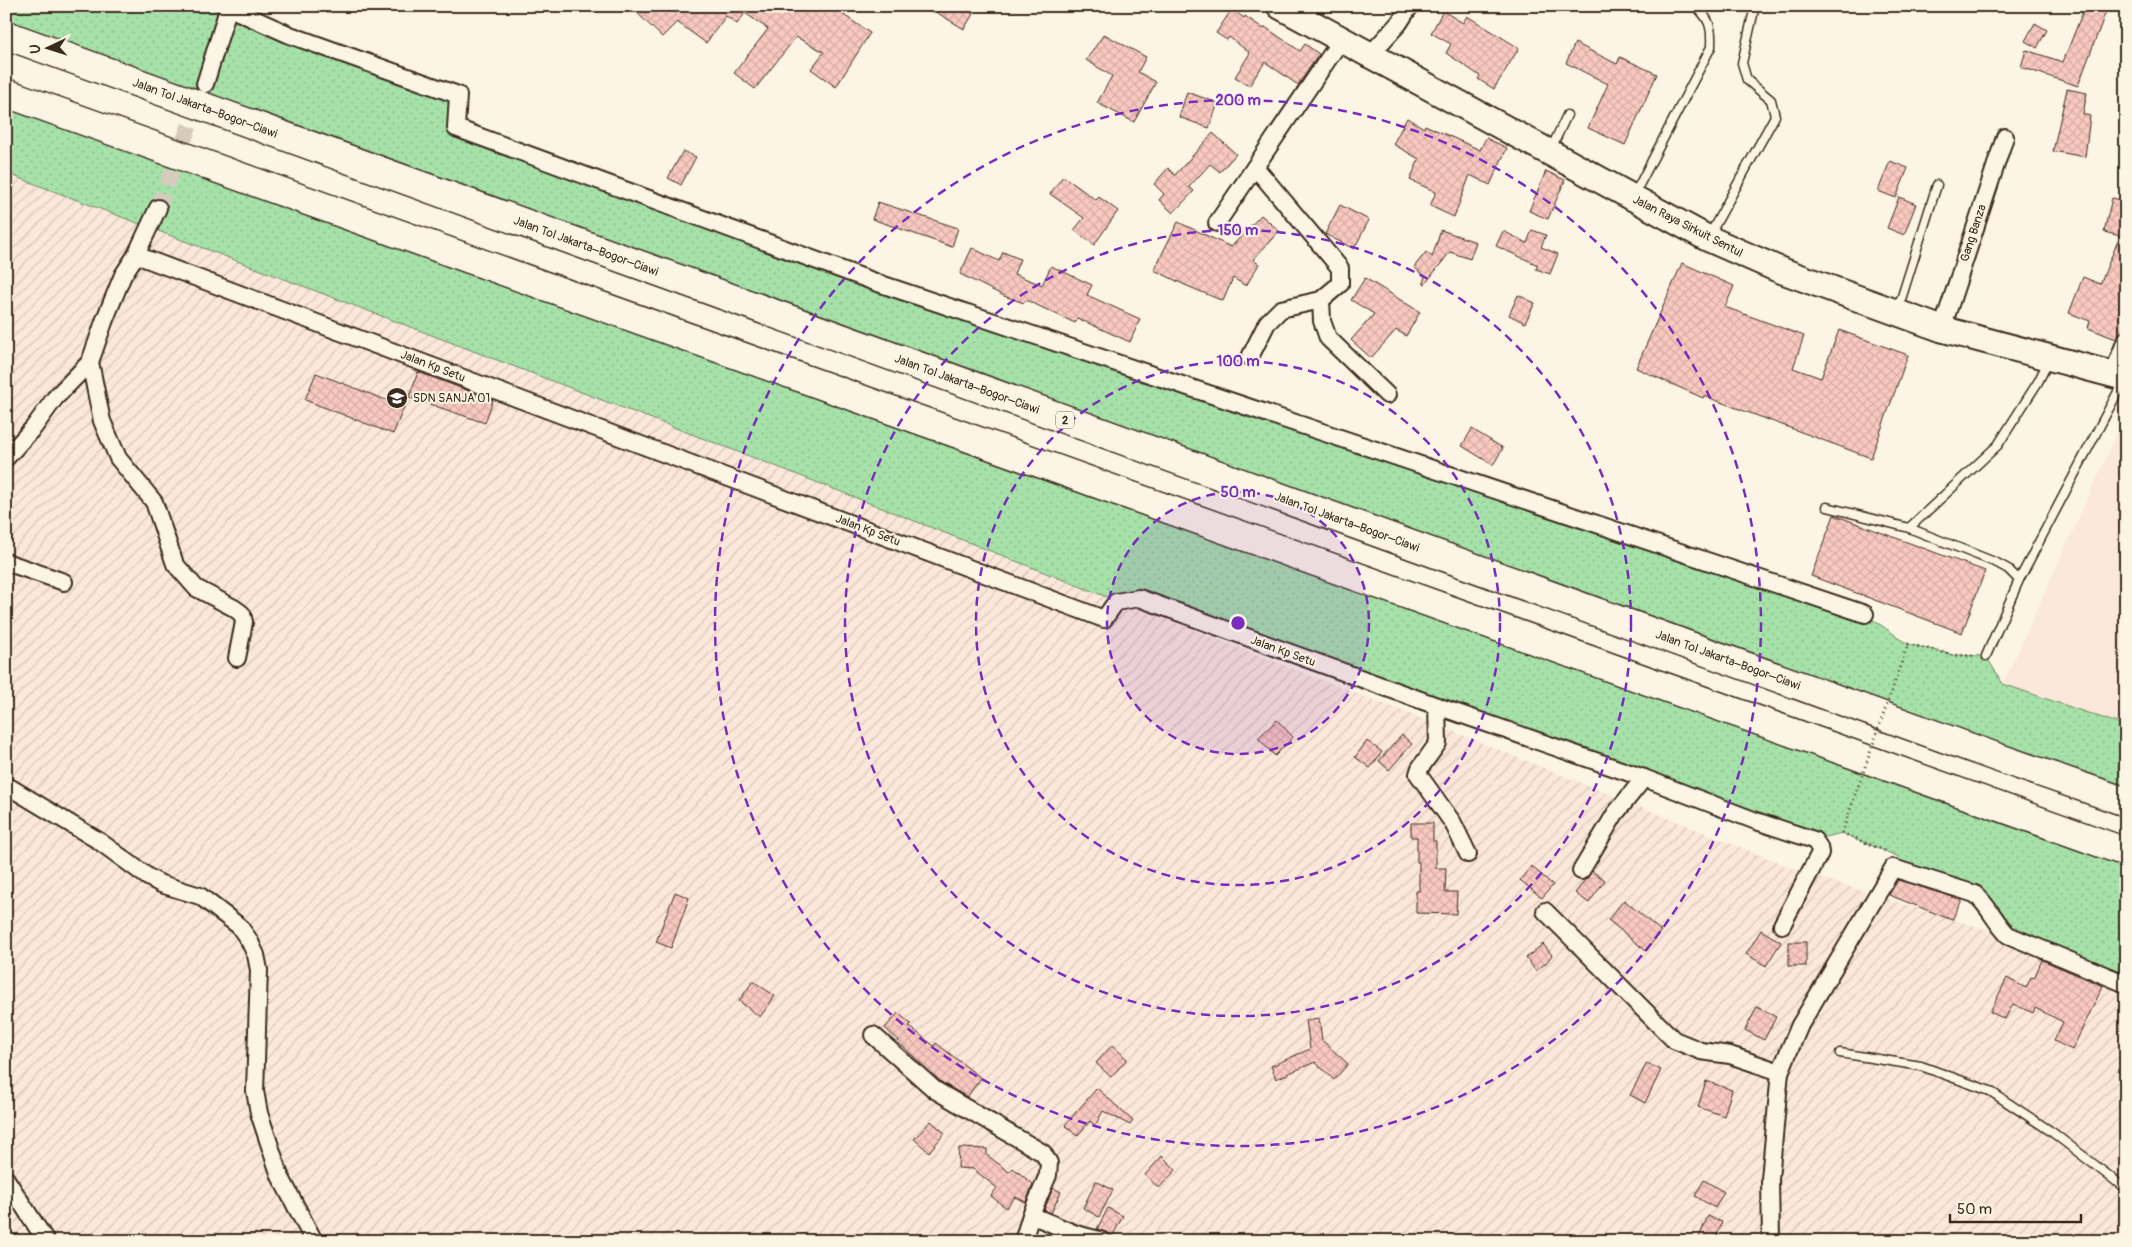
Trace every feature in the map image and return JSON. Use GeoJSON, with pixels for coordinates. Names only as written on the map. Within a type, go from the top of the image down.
{"type":"FeatureCollection","features":[{"type":"Feature","properties":{"kind":"highway","name":"Jalan Tol Jakarta–Bogor–Ciawi"},"geometry":{"type":"LineString","coordinates":[[6,35],[1977,751],[2126,802]]}},
{"type":"Feature","properties":{"kind":"highway"},"geometry":{"type":"LineString","coordinates":[[6,93],[2126,852]]}},
{"type":"Feature","properties":{"kind":"main road","name":"Jalan Raya Sirkuit Sentul"},"geometry":{"type":"LineString","coordinates":[[1280,6],[1632,198],[1708,238],[1780,270],[1942,329],[2121,377]]}},
{"type":"Feature","properties":{"kind":"street"},"geometry":{"type":"LineString","coordinates":[[1369,56],[1399,23],[1410,6]]}},
{"type":"Feature","properties":{"kind":"street"},"geometry":{"type":"LineString","coordinates":[[205,84],[227,7],[290,35],[458,95],[456,128],[466,132],[875,282],[1864,614]]}},
{"type":"Feature","properties":{"kind":"street"},"geometry":{"type":"LineString","coordinates":[[1217,223],[1341,40]]}},
{"type":"Feature","properties":{"kind":"street","name":"Gang Banza"},"geometry":{"type":"LineString","coordinates":[[1942,329],[2005,137]]}},
{"type":"Feature","properties":{"kind":"street"},"geometry":{"type":"LineString","coordinates":[[1250,357],[1267,323],[1281,310],[1321,300],[1340,284],[1341,276],[1340,268],[1255,167]]}},
{"type":"Feature","properties":{"kind":"street"},"geometry":{"type":"LineString","coordinates":[[6,458],[34,427],[55,398],[90,362],[104,319],[123,275],[136,256],[158,208]]}},
{"type":"Feature","properties":{"kind":"street","name":"Jalan Kp Setu"},"geometry":{"type":"LineString","coordinates":[[136,256],[1104,619],[1116,602],[1139,598],[1437,706]]}},
{"type":"Feature","properties":{"kind":"street"},"geometry":{"type":"LineString","coordinates":[[1321,300],[1322,320],[1328,338],[1387,395]]}},
{"type":"Feature","properties":{"kind":"street"},"geometry":{"type":"LineString","coordinates":[[2121,377],[2126,340]]}},
{"type":"Feature","properties":{"kind":"street"},"geometry":{"type":"LineString","coordinates":[[90,362],[102,421],[118,458],[154,502],[175,564],[196,588],[242,614],[244,622],[237,658]]}},
{"type":"Feature","properties":{"kind":"street"},"geometry":{"type":"LineString","coordinates":[[6,562],[64,582]]}},
{"type":"Feature","properties":{"kind":"street"},"geometry":{"type":"LineString","coordinates":[[1468,854],[1453,823],[1418,774],[1420,768],[1438,743],[1437,706],[1644,778],[1756,821],[1814,840],[1819,847],[1820,853],[1782,925]]}},
{"type":"Feature","properties":{"kind":"street"},"geometry":{"type":"LineString","coordinates":[[1581,871],[1615,814],[1644,778]]}},
{"type":"Feature","properties":{"kind":"street"},"geometry":{"type":"LineString","coordinates":[[6,785],[111,849],[148,877],[161,884],[200,896],[239,926],[249,940],[256,955],[259,970],[255,1092],[259,1113],[280,1176],[314,1241]]}},
{"type":"Feature","properties":{"kind":"street"},"geometry":{"type":"LineString","coordinates":[[1772,1241],[1770,1179],[1780,1072],[1800,1026],[1893,868],[1975,894],[1986,902],[2000,926],[2008,935],[2126,984]]}},
{"type":"Feature","properties":{"kind":"street"},"geometry":{"type":"LineString","coordinates":[[1545,911],[1674,1040],[1701,1051],[1730,1055],[1780,1072]]}},
{"type":"Feature","properties":{"kind":"street"},"geometry":{"type":"LineString","coordinates":[[873,1035],[935,1090],[1043,1153],[1049,1163],[1048,1175],[1030,1215],[1023,1241]]}},
{"type":"Feature","properties":{"kind":"street"},"geometry":{"type":"LineString","coordinates":[[6,1179],[46,1241]]}},
{"type":"Feature","properties":{"kind":"street"},"geometry":{"type":"LineString","coordinates":[[1030,1215],[1076,1234],[1103,1241]]}},
{"type":"Feature","properties":{"kind":"lane"},"geometry":{"type":"LineString","coordinates":[[1632,198],[1711,47],[1712,33],[1708,17],[1696,6]]}},
{"type":"Feature","properties":{"kind":"lane"},"geometry":{"type":"LineString","coordinates":[[1708,238],[1775,116],[1770,100],[1746,80],[1742,63],[1755,6]]}},
{"type":"Feature","properties":{"kind":"lane"},"geometry":{"type":"LineString","coordinates":[[1550,154],[1567,115]]}},
{"type":"Feature","properties":{"kind":"lane"},"geometry":{"type":"LineString","coordinates":[[1896,313],[1937,185]]}},
{"type":"Feature","properties":{"kind":"lane"},"geometry":{"type":"LineString","coordinates":[[1909,528],[1998,445],[2038,382],[2050,358]]}},
{"type":"Feature","properties":{"kind":"lane"},"geometry":{"type":"LineString","coordinates":[[1986,656],[2019,580],[2121,377]]}},
{"type":"Feature","properties":{"kind":"lane"},"geometry":{"type":"LineString","coordinates":[[1827,507],[1909,528],[2008,568],[2019,580]]}},
{"type":"Feature","properties":{"kind":"lane"},"geometry":{"type":"LineString","coordinates":[[1840,1054],[1920,1066],[1990,1091],[2052,1132],[2126,1189]]}},
{"type":"Feature","properties":{"kind":"path"},"geometry":{"type":"LineString","coordinates":[[1893,868],[1900,857],[1842,833],[1908,644],[1954,655],[1986,656]]}},
{"type":"Feature","properties":{"kind":"shaded area"},"geometry":{"type":"Polygon","coordinates":[[[6,172],[771,465],[1420,718],[1802,872],[2126,974],[2126,1241],[6,1241],[6,172]]]}},
{"type":"Feature","properties":{"kind":"shaded area"},"geometry":{"type":"Polygon","coordinates":[[[2126,414],[2126,726],[2003,684],[2126,414]]]}},
{"type":"Feature","properties":{"kind":"green space"},"geometry":{"type":"Polygon","coordinates":[[[6,6],[225,6],[458,95],[456,128],[929,300],[1865,614],[1908,644],[1954,655],[1986,656],[2003,684],[2126,726],[2126,801],[6,35],[6,6]]]}},
{"type":"Feature","properties":{"kind":"green space"},"geometry":{"type":"Polygon","coordinates":[[[6,93],[2126,852],[2126,974],[2008,935],[1986,903],[1893,868],[1899,857],[1842,833],[1814,840],[1139,598],[1117,601],[783,469],[6,173],[6,93]]]}},
{"type":"Feature","properties":{"kind":"building"},"geometry":{"type":"Polygon","coordinates":[[[630,6],[841,6],[838,11],[870,33],[836,87],[811,69],[824,52],[796,37],[755,89],[734,73],[768,29],[745,13],[737,24],[726,16],[706,43],[677,22],[662,37],[630,6]]]}},
{"type":"Feature","properties":{"kind":"building"},"geometry":{"type":"Polygon","coordinates":[[[926,6],[959,6],[973,14],[964,29],[926,6]]]}},
{"type":"Feature","properties":{"kind":"building"},"geometry":{"type":"Polygon","coordinates":[[[2085,6],[2108,6],[2078,86],[2021,67],[2026,50],[2063,62],[2085,6]]]}},
{"type":"Feature","properties":{"kind":"building"},"geometry":{"type":"Polygon","coordinates":[[[1232,9],[1264,29],[1265,27],[1300,51],[1305,44],[1319,54],[1298,85],[1265,62],[1249,86],[1235,77],[1250,53],[1229,37],[1227,40],[1216,33],[1232,9]]]}},
{"type":"Feature","properties":{"kind":"building"},"geometry":{"type":"Polygon","coordinates":[[[1443,11],[1463,23],[1467,16],[1519,48],[1494,89],[1478,79],[1480,76],[1446,53],[1451,44],[1431,33],[1443,11]]]}},
{"type":"Feature","properties":{"kind":"building"},"geometry":{"type":"Polygon","coordinates":[[[2035,23],[2047,30],[2037,48],[2025,41],[2035,23]]]}},
{"type":"Feature","properties":{"kind":"building"},"geometry":{"type":"Polygon","coordinates":[[[1104,34],[1146,57],[1138,72],[1156,82],[1134,122],[1097,103],[1112,76],[1086,60],[1104,34]]]}},
{"type":"Feature","properties":{"kind":"building"},"geometry":{"type":"Polygon","coordinates":[[[1575,43],[1617,64],[1620,57],[1657,74],[1625,145],[1588,128],[1608,84],[1566,63],[1575,43]]]}},
{"type":"Feature","properties":{"kind":"building"},"geometry":{"type":"Polygon","coordinates":[[[2067,89],[2087,93],[2083,114],[2090,116],[2085,157],[2053,151],[2067,89]]]}},
{"type":"Feature","properties":{"kind":"building"},"geometry":{"type":"Polygon","coordinates":[[[1187,92],[1218,103],[1209,128],[1179,117],[1187,92]]]}},
{"type":"Feature","properties":{"kind":"building"},"geometry":{"type":"Polygon","coordinates":[[[1407,118],[1424,128],[1425,125],[1480,150],[1486,138],[1507,148],[1490,185],[1470,175],[1454,217],[1430,206],[1436,192],[1410,180],[1419,159],[1393,144],[1407,118]]]}},
{"type":"Feature","properties":{"kind":"building"},"geometry":{"type":"Polygon","coordinates":[[[1213,133],[1236,154],[1220,172],[1210,164],[1189,187],[1194,191],[1173,213],[1159,200],[1164,194],[1154,184],[1168,168],[1175,175],[1213,133]]]}},
{"type":"Feature","properties":{"kind":"building"},"geometry":{"type":"Polygon","coordinates":[[[683,151],[696,157],[681,185],[668,178],[683,151]]]}},
{"type":"Feature","properties":{"kind":"building"},"geometry":{"type":"Polygon","coordinates":[[[1890,161],[1908,168],[1896,198],[1878,191],[1890,161]]]}},
{"type":"Feature","properties":{"kind":"building"},"geometry":{"type":"Polygon","coordinates":[[[1546,171],[1565,180],[1548,219],[1529,211],[1546,171]]]}},
{"type":"Feature","properties":{"kind":"building"},"geometry":{"type":"Polygon","coordinates":[[[1063,176],[1096,200],[1099,197],[1118,211],[1094,245],[1074,230],[1084,218],[1050,194],[1063,176]]]}},
{"type":"Feature","properties":{"kind":"building"},"geometry":{"type":"Polygon","coordinates":[[[1899,197],[1916,204],[1904,235],[1887,228],[1899,197]]]}},
{"type":"Feature","properties":{"kind":"building"},"geometry":{"type":"Polygon","coordinates":[[[2112,198],[2126,201],[2126,322],[2116,339],[2088,328],[2090,321],[2069,313],[2083,277],[2100,284],[2120,236],[2104,232],[2112,198]]]}},
{"type":"Feature","properties":{"kind":"building"},"geometry":{"type":"Polygon","coordinates":[[[878,202],[958,228],[952,247],[872,219],[878,202]]]}},
{"type":"Feature","properties":{"kind":"building"},"geometry":{"type":"Polygon","coordinates":[[[1340,205],[1369,220],[1354,249],[1325,234],[1340,205]]]}},
{"type":"Feature","properties":{"kind":"building"},"geometry":{"type":"Polygon","coordinates":[[[1261,215],[1279,231],[1253,260],[1259,264],[1246,286],[1233,278],[1223,301],[1154,270],[1178,222],[1231,247],[1261,215]]]}},
{"type":"Feature","properties":{"kind":"building"},"geometry":{"type":"Polygon","coordinates":[[[1441,230],[1476,242],[1470,259],[1450,252],[1425,284],[1423,283],[1425,277],[1414,267],[1426,252],[1432,257],[1441,230]]]}},
{"type":"Feature","properties":{"kind":"building"},"geometry":{"type":"Polygon","coordinates":[[[1532,230],[1546,235],[1541,247],[1558,254],[1550,274],[1536,269],[1538,265],[1496,246],[1503,231],[1527,243],[1532,230]]]}},
{"type":"Feature","properties":{"kind":"building"},"geometry":{"type":"Polygon","coordinates":[[[972,248],[999,261],[1003,252],[1020,259],[1014,274],[1042,285],[1051,266],[1092,285],[1087,295],[1140,319],[1130,342],[1077,318],[1075,323],[1026,300],[1024,303],[1004,296],[960,274],[972,248]]]}},
{"type":"Feature","properties":{"kind":"building"},"geometry":{"type":"Polygon","coordinates":[[[1682,263],[1734,286],[1725,307],[1804,336],[1793,368],[1821,378],[1839,330],[1908,355],[1871,458],[1704,396],[1703,398],[1636,368],[1682,263]]]}},
{"type":"Feature","properties":{"kind":"building"},"geometry":{"type":"Polygon","coordinates":[[[1365,278],[1420,312],[1406,336],[1396,330],[1371,358],[1351,340],[1374,314],[1351,300],[1365,278]]]}},
{"type":"Feature","properties":{"kind":"building"},"geometry":{"type":"Polygon","coordinates":[[[1518,295],[1535,303],[1525,323],[1509,315],[1518,295]]]}},
{"type":"Feature","properties":{"kind":"building"},"geometry":{"type":"Polygon","coordinates":[[[418,372],[493,400],[485,423],[409,397],[418,372]]]}},
{"type":"Feature","properties":{"kind":"building"},"geometry":{"type":"Polygon","coordinates":[[[316,373],[404,407],[393,434],[305,400],[316,373]]]}},
{"type":"Feature","properties":{"kind":"building"},"geometry":{"type":"Polygon","coordinates":[[[1472,429],[1503,448],[1493,465],[1462,446],[1472,429]]]}},
{"type":"Feature","properties":{"kind":"building"},"geometry":{"type":"Polygon","coordinates":[[[1834,515],[1985,571],[1962,633],[1811,576],[1834,515]]]}},
{"type":"Feature","properties":{"kind":"building"},"geometry":{"type":"Polygon","coordinates":[[[1277,720],[1293,737],[1275,756],[1258,738],[1277,720]]]}},
{"type":"Feature","properties":{"kind":"building"},"geometry":{"type":"Polygon","coordinates":[[[1402,735],[1412,744],[1389,770],[1379,761],[1402,735]]]}},
{"type":"Feature","properties":{"kind":"building"},"geometry":{"type":"Polygon","coordinates":[[[1367,741],[1382,752],[1370,768],[1355,757],[1367,741]]]}},
{"type":"Feature","properties":{"kind":"building"},"geometry":{"type":"Polygon","coordinates":[[[1411,823],[1433,823],[1433,841],[1436,841],[1436,868],[1446,868],[1445,892],[1457,892],[1456,914],[1416,913],[1416,891],[1419,891],[1419,862],[1417,862],[1417,837],[1411,837],[1411,823]]]}},
{"type":"Feature","properties":{"kind":"building"},"geometry":{"type":"Polygon","coordinates":[[[1531,866],[1553,885],[1542,898],[1520,880],[1531,866]]]}},
{"type":"Feature","properties":{"kind":"building"},"geometry":{"type":"Polygon","coordinates":[[[1592,871],[1605,880],[1589,903],[1575,893],[1592,871]]]}},
{"type":"Feature","properties":{"kind":"building"},"geometry":{"type":"Polygon","coordinates":[[[1898,880],[1962,900],[1952,920],[1889,895],[1898,880]]]}},
{"type":"Feature","properties":{"kind":"building"},"geometry":{"type":"Polygon","coordinates":[[[675,892],[689,898],[671,948],[656,942],[675,892]]]}},
{"type":"Feature","properties":{"kind":"building"},"geometry":{"type":"Polygon","coordinates":[[[1624,900],[1661,931],[1646,951],[1608,920],[1624,900]]]}},
{"type":"Feature","properties":{"kind":"building"},"geometry":{"type":"Polygon","coordinates":[[[1761,930],[1781,942],[1766,966],[1746,954],[1761,930]]]}},
{"type":"Feature","properties":{"kind":"building"},"geometry":{"type":"Polygon","coordinates":[[[1789,942],[1806,942],[1806,966],[1789,966],[1789,942]]]}},
{"type":"Feature","properties":{"kind":"building"},"geometry":{"type":"Polygon","coordinates":[[[1543,944],[1552,955],[1536,971],[1526,958],[1543,944]]]}},
{"type":"Feature","properties":{"kind":"building"},"geometry":{"type":"Polygon","coordinates":[[[2042,960],[2103,986],[2072,1050],[2054,1041],[2063,1022],[2035,1008],[2033,1013],[2013,1004],[2005,1019],[1990,1012],[2007,978],[2026,988],[2031,977],[2034,978],[2042,960]]]}},
{"type":"Feature","properties":{"kind":"building"},"geometry":{"type":"Polygon","coordinates":[[[753,981],[775,996],[760,1017],[739,1001],[753,981]]]}},
{"type":"Feature","properties":{"kind":"building"},"geometry":{"type":"Polygon","coordinates":[[[1757,1007],[1776,1017],[1764,1040],[1745,1030],[1757,1007]]]}},
{"type":"Feature","properties":{"kind":"building"},"geometry":{"type":"Polygon","coordinates":[[[898,1013],[911,1024],[909,1026],[934,1046],[936,1043],[981,1078],[967,1097],[941,1082],[885,1028],[898,1013]]]}},
{"type":"Feature","properties":{"kind":"building"},"geometry":{"type":"Polygon","coordinates":[[[1319,1018],[1322,1040],[1348,1064],[1334,1080],[1315,1062],[1276,1079],[1271,1066],[1310,1049],[1306,1020],[1319,1018]]]}},
{"type":"Feature","properties":{"kind":"building"},"geometry":{"type":"Polygon","coordinates":[[[1112,1045],[1127,1059],[1111,1077],[1096,1063],[1112,1045]]]}},
{"type":"Feature","properties":{"kind":"building"},"geometry":{"type":"Polygon","coordinates":[[[1647,1063],[1661,1070],[1645,1103],[1630,1095],[1647,1063]]]}},
{"type":"Feature","properties":{"kind":"building"},"geometry":{"type":"Polygon","coordinates":[[[1706,1081],[1732,1090],[1724,1116],[1698,1107],[1706,1081]]]}},
{"type":"Feature","properties":{"kind":"building"},"geometry":{"type":"Polygon","coordinates":[[[1097,1088],[1133,1121],[1130,1125],[1103,1111],[1095,1126],[1090,1121],[1077,1136],[1065,1125],[1097,1088]]]}},
{"type":"Feature","properties":{"kind":"building"},"geometry":{"type":"Polygon","coordinates":[[[931,1121],[945,1133],[929,1152],[914,1139],[931,1121]]]}},
{"type":"Feature","properties":{"kind":"building"},"geometry":{"type":"Polygon","coordinates":[[[959,1148],[987,1149],[987,1155],[1009,1172],[1013,1168],[1033,1184],[1026,1202],[1015,1197],[1006,1208],[991,1196],[997,1188],[973,1169],[958,1168],[959,1148]]]}},
{"type":"Feature","properties":{"kind":"building"},"geometry":{"type":"Polygon","coordinates":[[[1162,1156],[1176,1170],[1159,1188],[1145,1175],[1162,1156]]]}},
{"type":"Feature","properties":{"kind":"building"},"geometry":{"type":"Polygon","coordinates":[[[1704,1180],[1724,1192],[1715,1208],[1695,1196],[1704,1180]]]}},
{"type":"Feature","properties":{"kind":"building"},"geometry":{"type":"Polygon","coordinates":[[[1096,1181],[1113,1190],[1099,1217],[1083,1208],[1096,1181]]]}},
{"type":"Feature","properties":{"kind":"building"},"geometry":{"type":"Polygon","coordinates":[[[1053,1188],[1061,1192],[1051,1213],[1044,1210],[1053,1188]]]}},
{"type":"Feature","properties":{"kind":"building"},"geometry":{"type":"Polygon","coordinates":[[[1108,1208],[1123,1216],[1112,1237],[1106,1232],[1097,1229],[1108,1208]]]}},
{"type":"Feature","properties":{"kind":"building"},"geometry":{"type":"Polygon","coordinates":[[[1708,1216],[1722,1222],[1714,1241],[1699,1237],[1708,1216]]]}},
{"type":"Feature","properties":{"kind":"tunnel"},"geometry":{"type":"LineString","coordinates":[[158,208],[200,98]]}},
{"type":"Feature","properties":{"kind":"place","name":"SDN SANJA 01"},"geometry":{"type":"Point","coordinates":[397,398]}}]}
